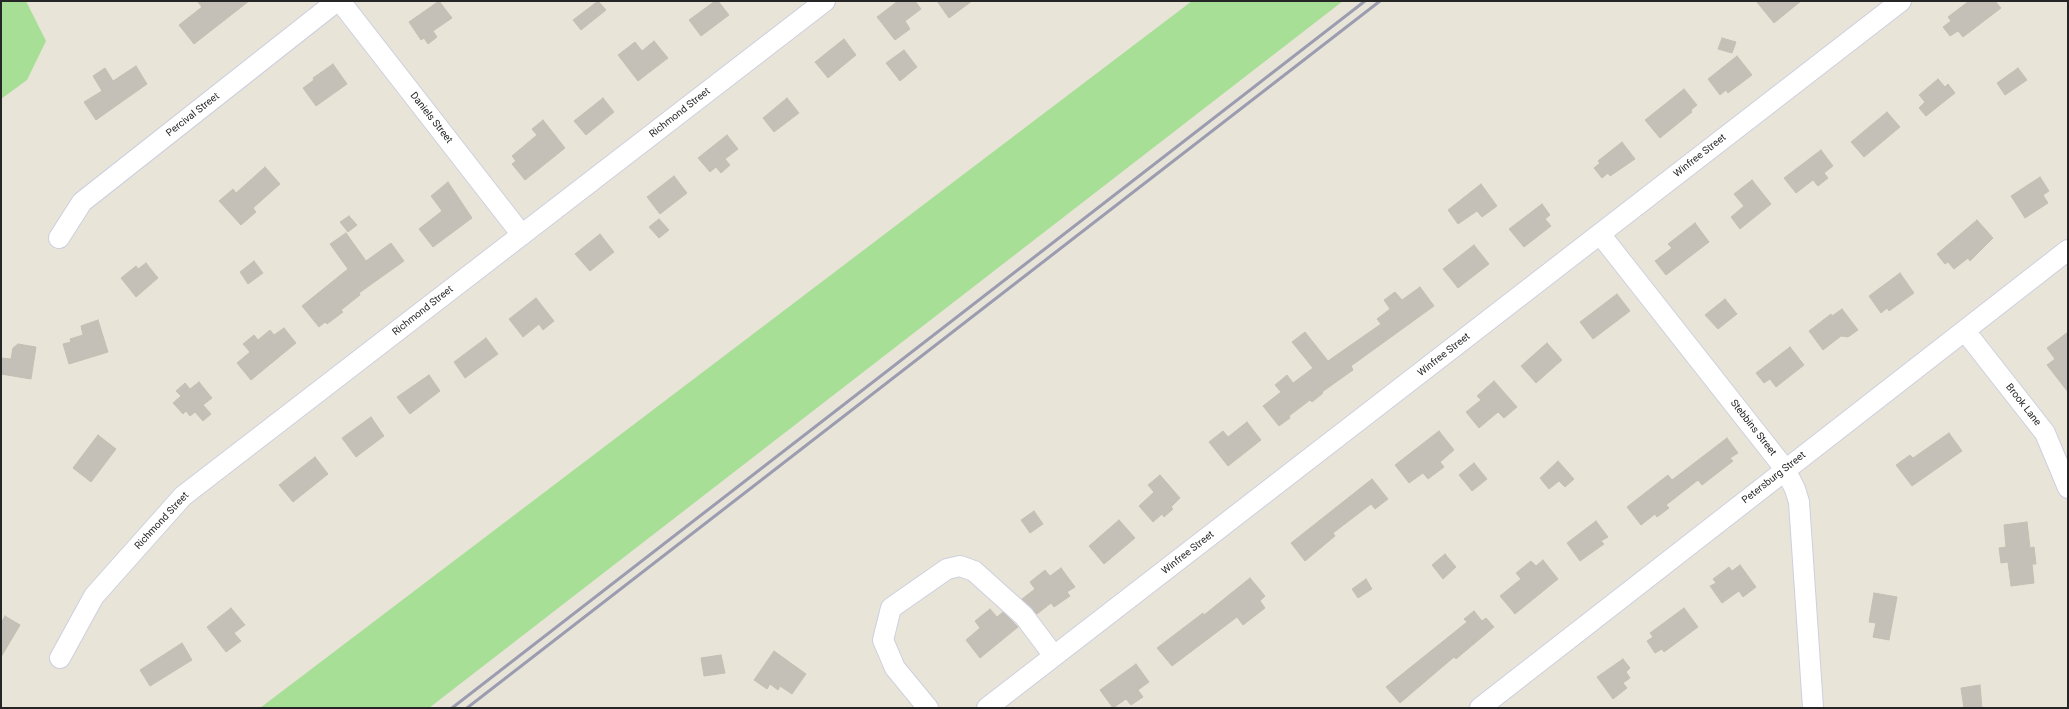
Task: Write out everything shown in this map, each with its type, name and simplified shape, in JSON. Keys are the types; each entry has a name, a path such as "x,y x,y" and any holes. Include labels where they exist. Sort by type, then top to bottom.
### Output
{"street":[{"name":"Percival Street","path":"59,238 82,202 337,1"},
{"name":"Daniels Street","path":"340,1 522,236"},
{"name":"Richmond Street","path":"60,658 94,596 183,496 825,1"},
{"name":"Winfree Street","path":"986,708 1901,1"},
{"name":"Stebbins Street","path":"1600,234 1785,469 1795,489 1799,502 1813,708"},
{"name":"Petersburg Street","path":"1480,708 2068,250"},
{"name":"Brook Lane","path":"1965,331 2045,433 2068,488"},
{"path":"928,708 895,668 883,640 891,608 947,569 960,566 974,571 1024,616 1054,656"}],"green space":[{"path":"1,1 26,1 46,41 27,80 1,99"},
{"path":"1192,1 1343,1 429,708 260,708"}],"building":[{"path":"197,1 249,1 194,44 179,25 202,7"},
{"path":"439,1 452,18 433,31 437,37 428,44 424,38 421,40 409,22"},
{"path":"598,1 606,10 581,30 573,20"},
{"path":"715,1 718,1 729,15 701,36 689,20"},
{"path":"898,1 915,1 921,9 905,21 910,29 895,40 877,17"},
{"path":"937,1 972,1 949,18"},
{"path":"1756,1 1801,1 1774,23"},
{"path":"1969,1 1995,1 2001,8 1963,37 1958,31 1950,36 1943,27 1951,21 1948,17"},
{"path":"1722,38 1736,42 1732,53 1718,49"},
{"path":"844,39 856,55 828,78 815,62"},
{"path":"654,41 668,58 638,81 618,55 635,42 642,51"},
{"path":"904,50 917,67 900,81 886,63"},
{"path":"1737,56 1752,75 1728,93 1726,90 1720,95 1708,79"},
{"path":"333,64 347,84 316,106 303,88 314,80 313,78"},
{"path":"136,66 147,84 96,120 84,102 102,91 93,76 105,68 113,81"},
{"path":"2018,68 2027,80 2005,95 1997,83"},
{"path":"1938,79 1945,87 1948,84 1955,93 1926,116 1919,108 1925,102 1919,95"},
{"path":"1684,89 1697,105 1691,110 1692,112 1660,138 1645,120"},
{"path":"603,98 614,112 586,135 574,121"},
{"path":"787,98 799,113 774,132 763,118"},
{"path":"1887,112 1900,127 1864,157 1851,142"},
{"path":"543,120 565,148 525,180 512,164 516,161 512,156 537,135 532,129"},
{"path":"727,135 738,149 725,159 730,165 721,173 716,167 710,172 698,158"},
{"path":"1622,142 1635,159 1610,176 1608,173 1602,178 1594,168 1600,163 1598,161"},
{"path":"1821,150 1833,166 1824,173 1828,178 1818,186 1813,180 1796,193 1784,178"},
{"path":"265,167 280,184 253,208 256,212 241,225 219,201 233,189 236,193"},
{"path":"674,176 687,193 660,214 647,197"},
{"path":"2040,177 2049,191 2043,195 2048,203 2025,218 2011,196"},
{"path":"1752,180 1771,204 1740,229 1731,217 1744,206 1734,194"},
{"path":"448,182 472,218 433,247 419,229 442,211 431,196"},
{"path":"1481,184 1497,206 1482,217 1477,211 1458,224 1448,210"},
{"path":"1542,204 1550,215 1545,219 1551,226 1524,247 1509,229"},
{"path":"349,216 357,225 348,232 340,222"},
{"path":"659,219 669,230 659,238 649,227"},
{"path":"1977,220 1993,238 1970,261 1968,258 1954,269 1948,262 1945,264 1937,254"},
{"path":"1695,223 1709,242 1666,275 1655,261 1672,248 1668,244"},
{"path":"346,233 366,261 391,243 404,261 359,293 360,295 341,310 343,312 327,324 325,322 319,327 302,306 348,269 330,244"},
{"path":"600,234 614,252 590,271 575,254"},
{"path":"1474,245 1489,264 1458,288 1443,269"},
{"path":"254,261 263,273 248,284 240,272"},
{"path":"146,263 158,278 136,297 121,278 136,266 138,269"},
{"path":"1900,273 1914,293 1889,311 1887,308 1881,313 1869,296"},
{"path":"1420,287 1434,306 1351,366 1353,370 1322,392 1323,393 1312,402 1310,400 1289,416 1290,418 1279,426 1263,406 1281,392 1275,385 1287,375 1293,383 1313,368 1292,342 1305,332 1328,361 1381,324 1377,319 1390,309 1384,300 1395,292 1402,300"},
{"path":"1617,294 1630,311 1593,339 1580,322"},
{"path":"536,298 554,321 543,330 539,324 523,337 509,319"},
{"path":"1725,299 1737,314 1718,329 1705,315"},
{"path":"1842,309 1858,330 1848,337 1841,336 1823,350 1809,331 1831,314 1832,316"},
{"path":"98,320 108,352 69,364 63,344 71,342 70,339 83,335 81,326"},
{"path":"284,328 296,343 251,380 237,363 250,352 243,344 254,335 258,340 270,330 274,335"},
{"path":"2068,332 2068,392 2047,365 2055,359 2047,348"},
{"path":"486,338 498,354 465,378 454,362"},
{"path":"1547,343 1562,360 1536,383 1521,366"},
{"path":"18,344 36,347 31,379 1,374 1,358 11,359 13,348"},
{"path":"1790,347 1804,365 1776,387 1770,379 1764,383 1756,373"},
{"path":"429,375 440,391 410,414 397,397"},
{"path":"1494,381 1517,407 1504,418 1498,412 1479,428 1466,412 1481,400 1477,396"},
{"path":"199,382 212,398 203,405 211,414 203,421 195,412 190,416 186,411 183,414 173,403 181,396 176,391 185,383 190,389"},
{"path":"371,417 384,436 356,457 342,438"},
{"path":"1247,422 1261,440 1228,466 1209,442 1223,431 1228,437"},
{"path":"1439,431 1454,450 1440,462 1444,467 1428,479 1423,473 1409,483 1395,465"},
{"path":"1949,433 1962,451 1912,486 1896,465 1910,455 1913,458"},
{"path":"98,435 116,449 91,482 73,468"},
{"path":"1727,438 1738,453 1730,458 1733,461 1702,485 1698,480 1666,505 1669,508 1657,517 1655,514 1641,525 1627,507 1668,475 1672,480"},
{"path":"315,457 328,474 293,502 279,485"},
{"path":"1558,461 1574,479 1565,487 1559,481 1549,489 1540,478"},
{"path":"1474,463 1487,479 1472,491 1459,475"},
{"path":"1160,475 1180,498 1171,507 1173,509 1164,517 1162,514 1153,522 1139,506 1154,492 1148,485"},
{"path":"1372,479 1388,499 1375,509 1371,504 1333,533 1335,536 1305,561 1291,543"},
{"path":"1034,511 1043,524 1030,533 1021,520"},
{"path":"1119,520 1135,538 1104,564 1089,546"},
{"path":"1596,521 1608,537 1601,541 1604,544 1580,561 1567,543"},
{"path":"2027,522 2030,548 2034,547 2036,564 2032,564 2034,583 2011,586 2008,562 2001,563 1999,548 2006,547 2004,525"},
{"path":"1445,554 1456,567 1443,579 1432,565"},
{"path":"1543,560 1558,579 1515,614 1500,596 1521,579 1516,573 1531,561 1536,566"},
{"path":"1740,565 1756,587 1743,597 1739,591 1722,603 1710,586 1716,583 1713,579 1729,567 1732,571"},
{"path":"1061,568 1075,587 1067,592 1070,596 1054,607 1051,603 1037,614 1022,599 1035,589 1030,582 1045,570 1050,576"},
{"path":"1250,578 1265,596 1260,601 1265,608 1243,625 1237,617 1172,666 1157,648 1203,613 1204,615"},
{"path":"1366,579 1372,589 1358,598 1352,589"},
{"path":"1874,593 1897,597 1889,640 1873,637 1876,623 1869,622"},
{"path":"231,608 245,625 234,633 241,641 226,652 207,627"},
{"path":"1684,608 1698,627 1664,652 1662,649 1655,653 1647,641 1653,637 1650,633"},
{"path":"990,609 997,617 1003,612 1018,627 980,658 966,640 980,628 975,621"},
{"path":"1474,611 1482,621 1486,618 1494,627 1456,659 1454,657 1400,703 1386,687 1467,622 1464,619"},
{"path":"5,616 20,625 1,657 1,623"},
{"path":"182,643 192,660 150,686 140,670"},
{"path":"774,651 806,674 792,694 780,686 778,690 770,684 767,689 754,680"},
{"path":"721,655 725,673 704,676 701,658"},
{"path":"1623,659 1630,668 1626,672 1630,678 1623,683 1627,688 1613,699 1597,677"},
{"path":"1136,664 1149,682 1138,690 1143,697 1131,705 1126,699 1113,708 1100,690"},
{"path":"1980,685 1982,708 1964,708 1961,688"}],"railway":[{"path":"452,708 1365,1"},
{"path":"467,708 1380,1"}]}
